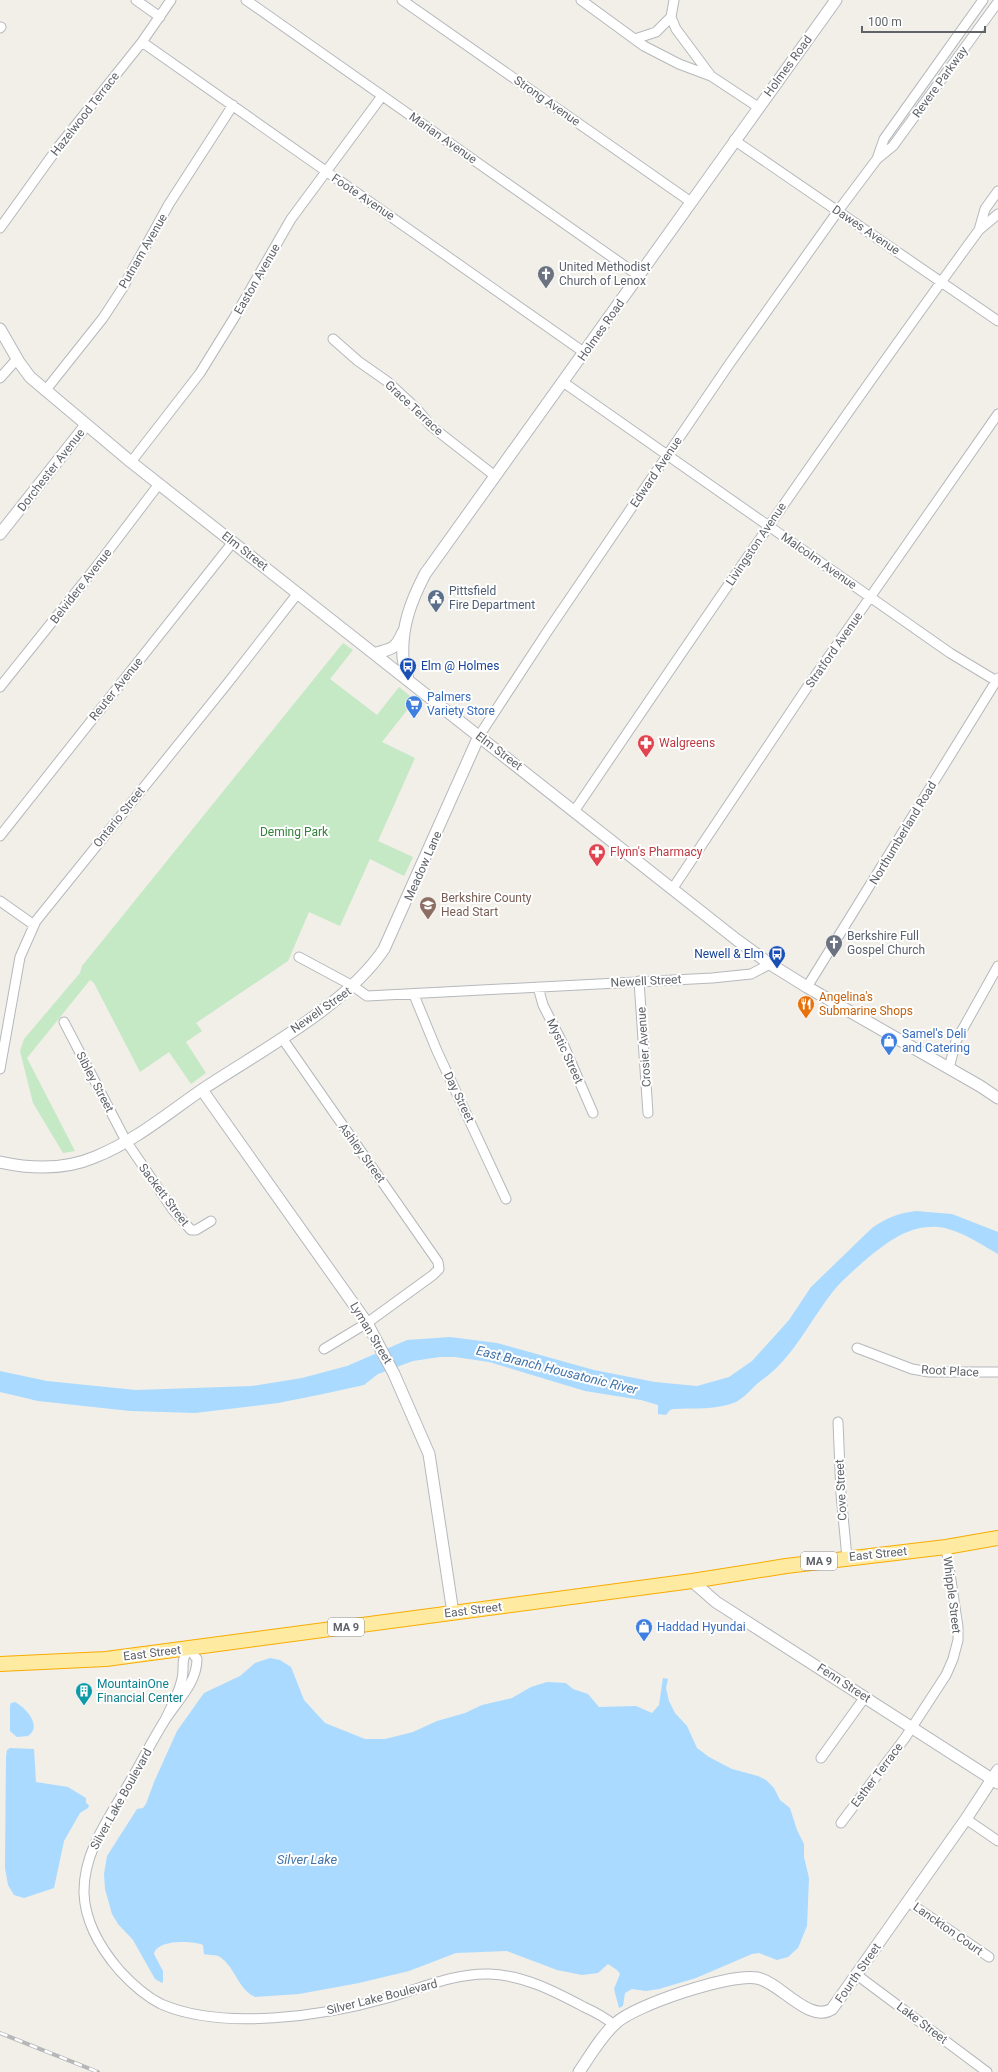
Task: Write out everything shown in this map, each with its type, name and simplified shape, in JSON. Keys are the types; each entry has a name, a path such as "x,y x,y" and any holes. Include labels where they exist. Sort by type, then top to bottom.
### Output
{"highway":[{"name":"East Street","path":"0,1664 78,1662 692,1581 847,1558 946,1547 998,1538"},
{"name":"East Street","path":"946,1547 998,1546"}],"street":[{"path":"136,0 160,17"},
{"name":"Hazelwood Terrace","path":"0,228 82,116 142,42 172,0"},
{"name":"Marian Avenue","path":"246,0 639,276"},
{"name":"Strong Avenue","path":"402,0 692,202"},
{"path":"581,0 635,39 679,64 711,76 758,107"},
{"path":"674,0 671,17 676,29 711,76"},
{"name":"Holmes Road","path":"408,679 403,658 406,626 411,601 425,574 585,353 734,140 836,0"},
{"name":"Revere Parkway","path":"877,159 884,139 983,0"},
{"name":"Revere Parkway","path":"838,211 877,159 892,146 998,2"},
{"path":"635,39 656,32 671,17"},
{"name":"Foote Avenue","path":"142,42 585,353"},
{"path":"950,46 961,54"},
{"name":"Easton Avenue","path":"131,462 200,373 234,318 291,219 382,96"},
{"name":"Putnam Avenue","path":"45,391 103,318 122,289 172,199 233,105"},
{"name":"Dawes Avenue","path":"734,140 998,321"},
{"path":"979,230 984,209 998,191"},
{"name":"Edward Avenue","path":"479,736 547,632 730,363 838,211"},
{"path":"979,230 998,214"},
{"name":"Livingston Avenue","path":"574,810 769,526 941,281 979,230"},
{"name":"Elm Street","path":"0,329 17,359 30,377 86,425 131,462 770,964 998,1098"},
{"name":"Grace Terrace","path":"333,339 358,361 388,382 416,408 431,426 495,476"},
{"path":"0,378 17,359"},
{"name":"Malcolm Avenue","path":"563,382 950,653 997,680"},
{"name":"Stratford Avenue","path":"673,888 806,689 872,598 998,414"},
{"name":"Dorchester Avenue","path":"0,534 86,425"},
{"name":"Belvidere Avenue","path":"0,687 160,484"},
{"name":"Reuter Avenue","path":"0,836 233,542"},
{"name":"Ontario Street","path":"0,1069 20,957 34,925 88,854 227,684 298,593"},
{"name":"Holmes Road","path":"376,653 390,650 397,646 406,626"},
{"name":"Northumberland Road","path":"807,987 997,680"},
{"name":"Meadow Lane","path":"353,986 372,968 384,950 479,736"},
{"path":"0,901 34,925"},
{"path":"299,957 353,986"},
{"name":"Newell Street","path":"0,1162 36,1167 64,1166 95,1157 126,1141 282,1038 353,986 367,996 414,995 712,978 751,974 770,964"},
{"path":"949,1068 956,1041 998,966"},
{"name":"Crosier Avenue","path":"639,981 648,1114"},
{"name":"Mystic Street","path":"538,987 543,1005 564,1046 593,1113"},
{"name":"Day Street","path":"414,995 437,1051 506,1199"},
{"name":"Sibley Street","path":"64,1022 126,1141"},
{"name":"Ashley Street","path":"282,1038 438,1262 438,1270 367,1323"},
{"name":"Lyman Street","path":"202,1090 367,1323 382,1348 429,1454 453,1613"},
{"name":"Sackett Street","path":"126,1141 186,1226 191,1230 196,1230 211,1221"},
{"path":"324,1349 367,1323"},
{"name":"Root Place","path":"857,1348 912,1369 929,1372 998,1372"},
{"name":"Cove Street","path":"838,1422 840,1494 847,1558"},
{"name":"Whipple Street","path":"911,1726 946,1675 954,1658 958,1640 953,1582 946,1547"},
{"name":"Fenn Street","path":"692,1581 716,1602 911,1726 996,1777"},
{"name":"Silver Lake Boulevard","path":"165,1720 180,1684 182,1661 188,1648 197,1659 195,1674 188,1688 165,1720 95,1842 88,1860 84,1879 86,1912 95,1936 118,1970 145,1994 171,2007 204,2014 245,2017 286,2016 350,2007 458,1978 489,1974 539,1985 603,2016 614,2025"},
{"path":"822,1758 865,1697"},
{"name":"Esther Terrace","path":"841,1823 911,1726"},
{"name":"Fourth Street","path":"579,2072 614,2025 624,2017 663,2000 716,1983 741,1977 764,1980 808,2010 817,2013 824,2013 836,2005 996,1777"},
{"path":"966,1819 998,1841"},
{"name":"Lanckton Court","path":"908,1902 989,1957"},
{"name":"Lake Street","path":"857,1975 987,2072"}],"green space":[{"name":"Deming Park","path":"343,643 353,650 330,679 377,715 399,687 415,700 382,742 415,758 378,841 413,857 404,876 370,859 340,926 309,912 288,961 196,1023 202,1031 186,1042 206,1073 191,1084 169,1052 140,1072 94,983 90,980 27,1058 75,1151 63,1153 33,1103 20,1051 24,1039 80,973 82,966"}],"water":[{"name":"East Branch Housatonic River","path":"916,1211 952,1214 998,1232 998,1254 954,1231 938,1227 927,1227 906,1232 888,1242 838,1285 783,1362 740,1400 729,1405 705,1408 673,1409 666,1415 658,1414 658,1405 641,1400 585,1391 489,1362 455,1357 440,1357 413,1361 378,1374 364,1385 323,1394 278,1403 195,1413 130,1411 38,1401 0,1392 0,1371 47,1381 136,1390 252,1386 302,1378 347,1366 407,1340 450,1337 497,1343 594,1370 655,1382 697,1386 729,1377 752,1361 789,1320 811,1287 872,1228 893,1216"},
{"name":"Silver Lake","path":"270,1658 280,1660 291,1667 304,1700 325,1723 365,1739 385,1739 413,1732 437,1721 465,1713 482,1705 512,1698 531,1687 547,1682 566,1683 573,1689 588,1694 599,1707 636,1706 652,1713 659,1705 663,1678 668,1679 666,1688 669,1701 675,1713 687,1726 697,1748 709,1757 732,1769 758,1776 766,1780 774,1788 780,1800 790,1808 797,1830 804,1844 804,1857 809,1878 807,1926 798,1948 788,1957 777,1960 759,1953 752,1954 696,1978 659,1989 646,1991 632,1989 625,1993 623,2006 619,2008 614,1989 620,1974 608,1964 598,1973 582,1975 557,1970 507,1951 456,1953 409,1971 359,1983 299,1994 255,1997 244,1989 225,1961 218,1956 204,1954 203,1945 176,1942 162,1946 157,1949 154,1954 163,1971 162,1983 155,1979 133,1940 118,1924 112,1914 105,1889 104,1874 107,1856 137,1809 143,1808 146,1804 154,1782 177,1731 204,1693 240,1676 255,1663"},
{"path":"15,1702 27,1712 33,1722 34,1727 28,1736 17,1737 10,1731 10,1706 11,1703"},
{"path":"10,1748 34,1749 36,1782 68,1787 86,1798 86,1803 89,1805 88,1808 80,1813 64,1841 54,1888 24,1898 14,1895 8,1885 5,1868 6,1756 7,1750"}],"railway":[{"path":"0,2033 98,2072"}],"place":[{"name":"United Methodist Church of Lenox","path":"546,289"},
{"name":"Pittsfield Fire Department","path":"436,613"},
{"name":"Elm @ Holmes","path":"408,681"},
{"name":"Palmers Variety Store","path":"414,719"},
{"name":"Walgreens","path":"646,758"},
{"name":"Flynn's Pharmacy","path":"597,867"},
{"name":"Berkshire County Head Start","path":"428,920"},
{"name":"Berkshire Full Gospel Church","path":"834,958"},
{"name":"Newell & Elm","path":"777,969"},
{"name":"Angelina's Submarine Shops","path":"806,1019"},
{"name":"Samel's Deli and Catering","path":"889,1056"},
{"name":"Haddad Hyundai","path":"644,1642"},
{"name":"MountainOne Financial Center","path":"84,1706"}]}
